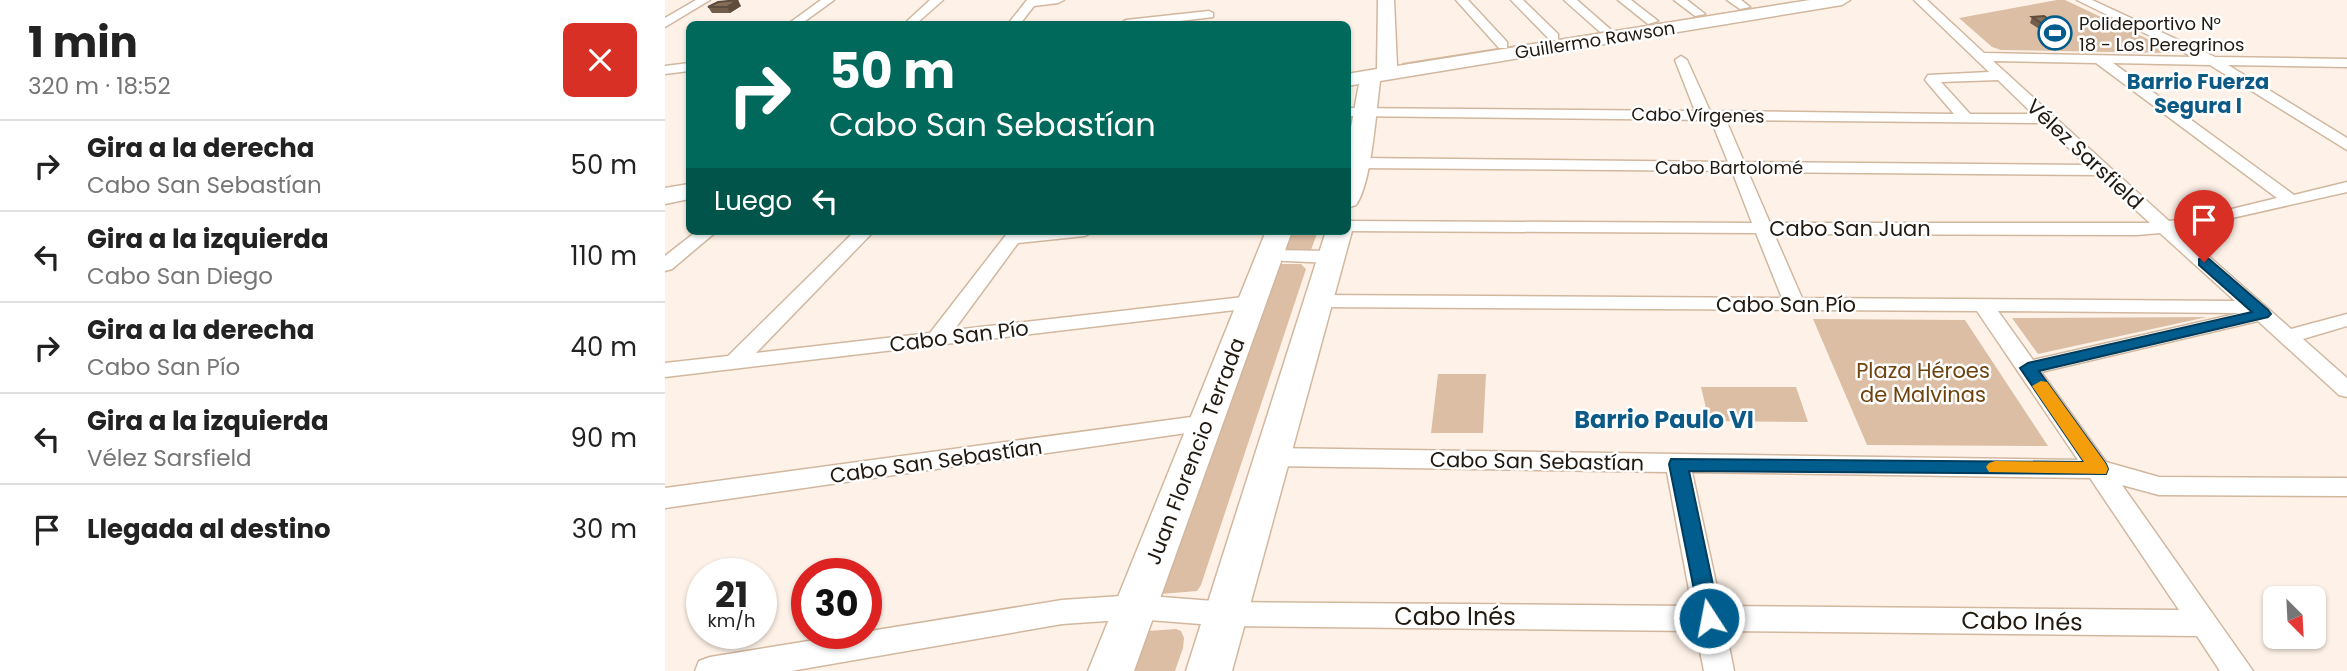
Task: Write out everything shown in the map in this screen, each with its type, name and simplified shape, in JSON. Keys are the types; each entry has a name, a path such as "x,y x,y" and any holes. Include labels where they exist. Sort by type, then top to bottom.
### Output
{"main road":[{"path":"1351,185 1357,163 1356,112 1382,71 1386,0"},
{"name":"Guillermo Rawson","path":"1351,79 1503,45 1699,14 1739,3 1787,0"},
{"name":"Guillermo Rawson","path":"1382,71 1842,0"},
{"path":"665,196 686,192"},
{"path":"1209,671 1317,301 1339,238"},
{"name":"Juan Florencio Terrada","path":"1111,671 1274,244"}],"street":[{"path":"665,23 704,0"},
{"path":"798,21 828,0"},
{"path":"912,21 937,0"},
{"path":"1016,21 1032,1 1058,0"},
{"path":"1462,0 1503,45"},
{"path":"1517,0 1554,37"},
{"path":"1570,0 1604,29"},
{"path":"1624,0 1652,21"},
{"path":"1680,0 1699,14"},
{"name":"Vélez Sarsfield","path":"1920,0 2101,170 2347,390"},
{"path":"2083,0 2213,61 2347,145"},
{"path":"1187,21 1207,20"},
{"path":"1980,57 2347,63"},
{"path":"2099,59 2290,200"},
{"path":"1681,60 1738,167 1794,304"},
{"path":"665,70 686,66"},
{"path":"1966,118 1933,78 2001,76"},
{"name":"Cabo Vírgenes","path":"1356,112 2048,119"},
{"name":"Cabo Bartolomé","path":"1357,163 2101,170"},
{"name":"Cabo San Juan","path":"1274,244 1339,238 1763,228 2166,229 2347,187"},
{"path":"665,265 703,235"},
{"path":"734,362 861,235"},
{"path":"937,338 1015,235"},
{"name":"Cabo San Pío","path":"1317,301 1983,305 2259,310"},
{"name":"Cabo San Pío","path":"665,370 1252,302"},
{"path":"1983,305 2238,671"},
{"path":"2028,368 2259,310"},
{"path":"2288,337 2347,320"},
{"name":"Cabo San Sebastían","path":"665,498 1206,423"},
{"name":"Cabo San Sebastían","path":"1271,457 2099,469 2159,486 2347,487"},
{"path":"1678,464 1719,671"},
{"name":"Cabo Inés","path":"711,671 1062,612 1136,607 1226,614 2205,623"}],"green space":[{"path":"1804,0 1824,0 1405,67 1402,63"},
{"name":"Polideportivo N° 18 - Los Peregrinos","path":"2065,0 2171,50 2169,53 2001,50 1992,47 1959,18"},
{"path":"1287,235 1317,235 1311,250 1284,252"},
{"path":"1301,264 1306,269 1201,585 1197,591 1161,594 1278,266"},
{"path":"2207,317 2038,354 2012,318"},
{"name":"Plaza Héroes de Malvinas","path":"1813,319 1965,320 2048,446 1867,445"},
{"path":"1438,374 1486,374 1483,433 1431,433"},
{"path":"1701,387 1796,387 1808,422 1709,421"},
{"path":"1148,631 1181,631 1184,638 1175,671 1125,671"}],"building":[{"path":"738,0 727,7 708,7 718,2"},
{"path":"2044,16 2058,25 2046,26 2032,17"}],"slow traffic":[{"path":"1995,467 2099,469 2041,386"}],"place":[{"name":"Polideportivo N° 18 - Los Peregrinos","path":"2055,33"}],"district":[{"name":"Barrio Fuerza Segura I","path":"2198,93"},
{"name":"Barrio Paulo VI","path":"1664,419"}],"route":[{"path":"1709,618 1678,464 2099,469 2028,368 2263,314 2204,262"}]}
